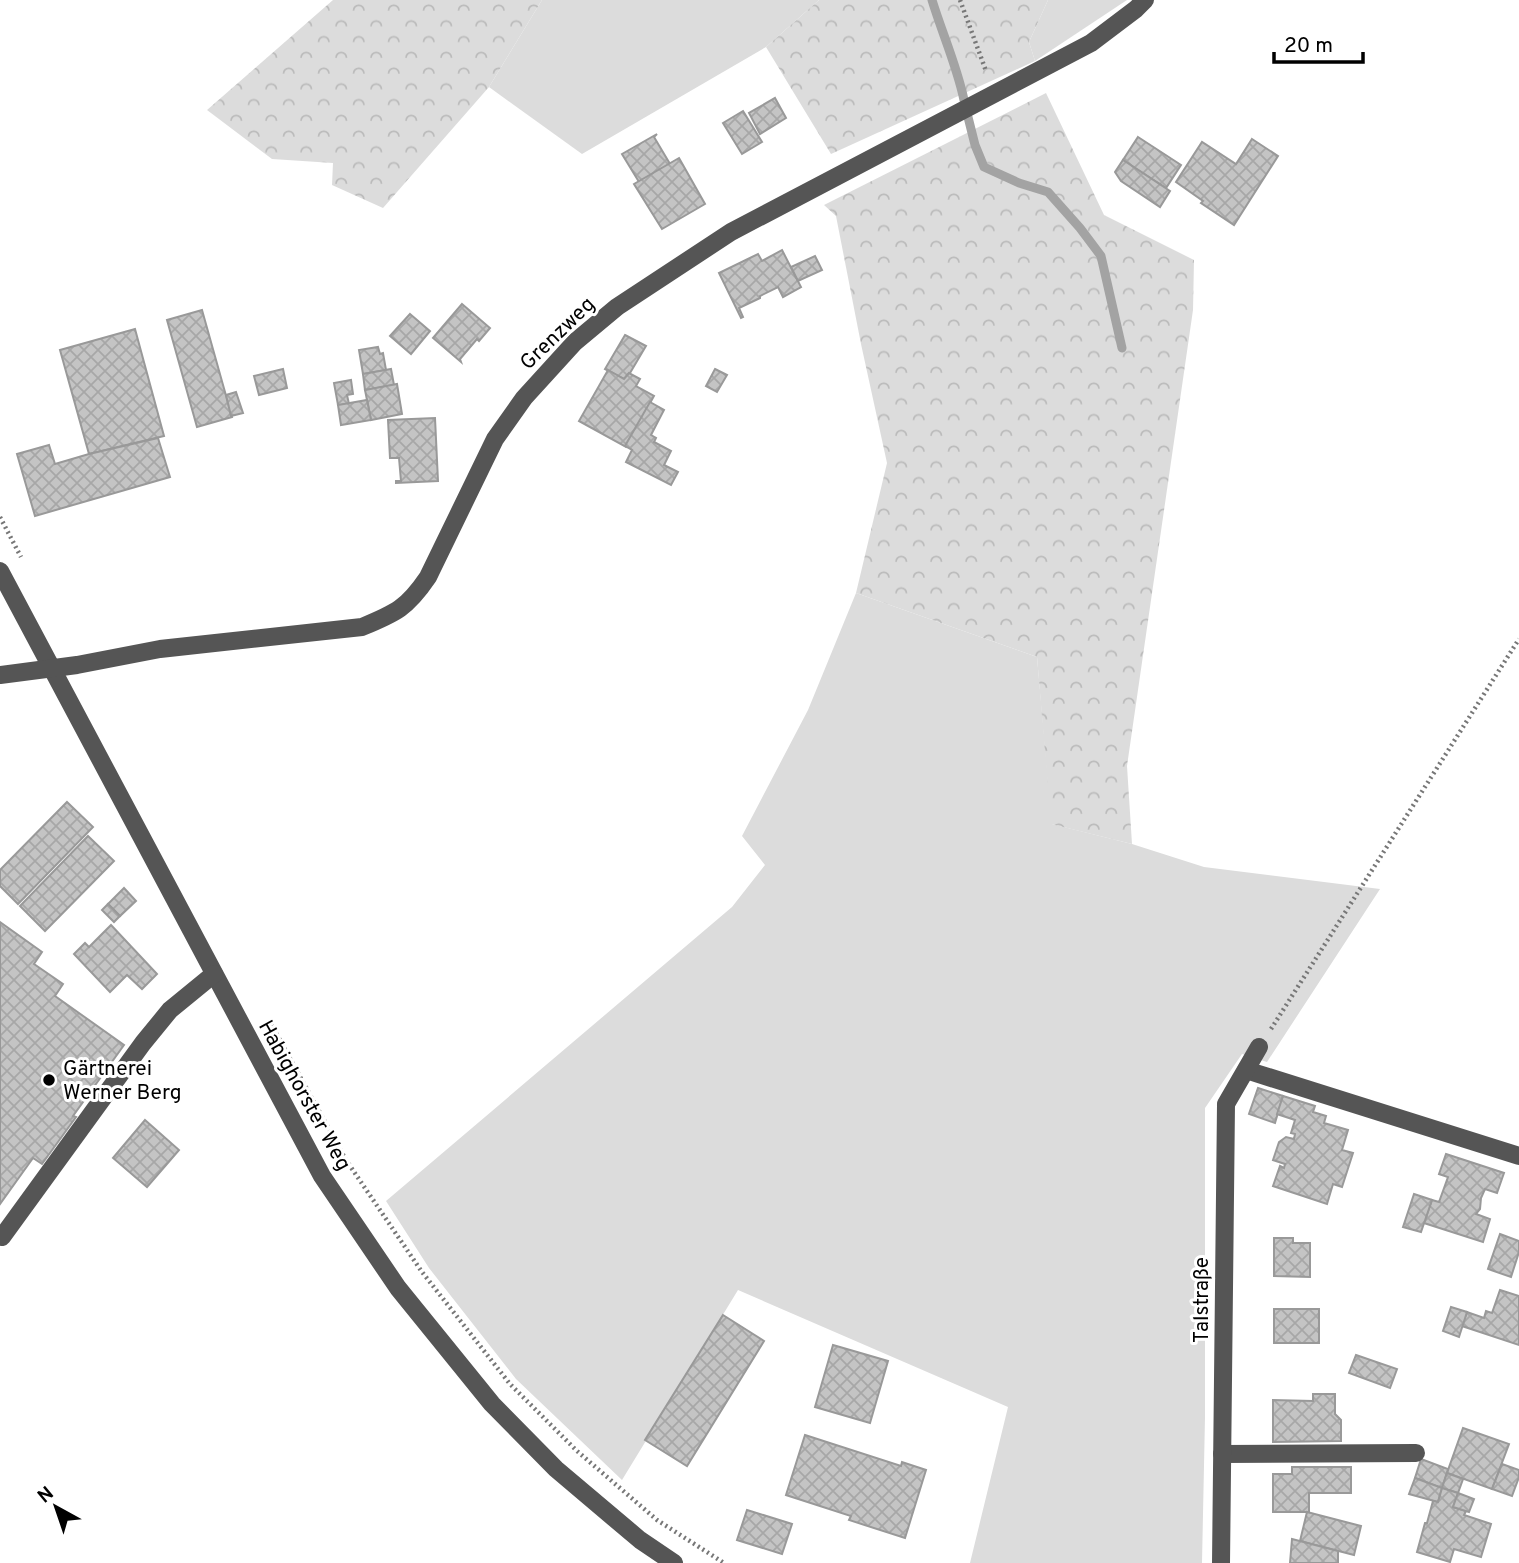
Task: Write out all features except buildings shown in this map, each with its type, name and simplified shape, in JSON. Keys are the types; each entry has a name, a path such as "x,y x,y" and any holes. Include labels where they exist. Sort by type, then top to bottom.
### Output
{"street":[{"name":"Grenzweg","path":"0,675 77,665 160,649 362,627 393,614 414,597 428,577 495,439 524,398 575,342 617,307 731,232 1091,43 1145,0"},
{"name":"Habighorster Weg","path":"0,571 322,1176 398,1287 492,1404 556,1469 640,1540 674,1563"},
{"path":"2,1237 143,1043 170,1010 214,975"},
{"name":"Talstraße","path":"1221,1563 1226,1104 1259,1047"},
{"path":"1246,1070 1519,1156"},
{"path":"1223,1454 1416,1453"}],"path":[{"path":"960,0 994,94"},
{"path":"1259,1047 1519,639"},
{"path":"265,1013 346,1160 422,1272 510,1384 578,1451 657,1520 724,1563"}],"green space":[{"path":"333,0 542,0 489,87 383,208 332,185 333,163 272,159 207,110"},
{"path":"542,0 819,0 766,47 582,154 489,87"},
{"path":"819,0 1048,0 1029,42 1035,61 831,154 766,47"},
{"path":"1048,0 1127,0 1035,61 1029,42"},
{"path":"1046,93 1104,215 1194,260 1193,310 1127,766 1132,844 1051,824 1037,657 856,593 887,463 836,216 824,205"},
{"path":"856,593 1037,657 1052,824 1132,844 1204,867 1380,889 1267,1062 1242,1054 1205,1108 1202,1563 970,1563 1008,1407 738,1290 622,1480 516,1379 429,1268 386,1201 732,907 765,865 742,836 808,710"}],"waterway":[{"path":"932,0 964,100"},
{"path":"968,117 984,167 1019,183 1048,192 1101,256 1122,348"}],"place":[{"name":"Gärtnerei Werner Berg","path":"49,1080"}]}
